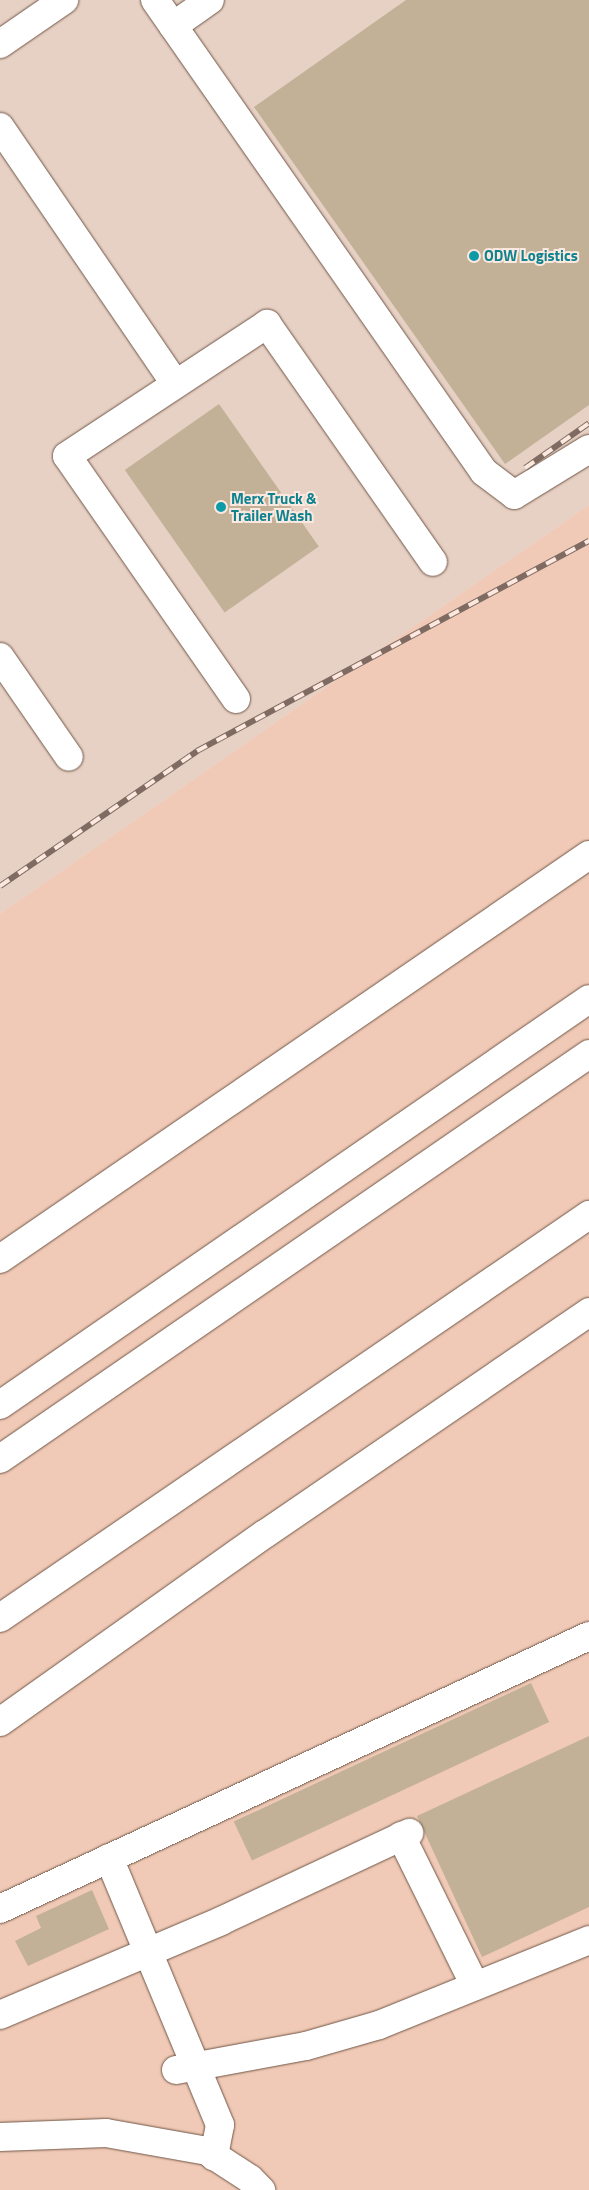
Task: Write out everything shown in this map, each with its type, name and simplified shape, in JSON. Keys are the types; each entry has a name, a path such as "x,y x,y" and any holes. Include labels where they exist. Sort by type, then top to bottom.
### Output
{"street":[{"path":"0,44 64,0"},
{"path":"155,0 484,472 514,495 589,449"},
{"path":"173,26 210,0"},
{"path":"0,127 175,384"},
{"path":"236,699 67,456 267,324 433,562"},
{"path":"0,657 69,757"},
{"path":"0,1259 589,855"},
{"path":"0,1405 589,999"},
{"path":"0,1458 589,1054"},
{"path":"0,1618 589,1215"},
{"path":"0,1722 265,1534 589,1312"},
{"path":"0,1909 589,1636"},
{"path":"0,2015 150,1952 405,1835 475,1986"},
{"path":"109,1858 150,1952 186,2068 220,2125 214,2156"},
{"path":"186,2068 306,2046 379,2025 589,1940"},
{"path":"0,2137 106,2133 207,2151 261,2190"}],"shaded area":[{"path":"0,0 589,0 589,505 0,914"},
{"path":"589,505 589,2190 0,2190 0,914"}],"building":[{"name":"ODW Logistics","path":"406,0 589,0 589,405 505,464 254,107"},
{"name":"Merx Truck & Trailer Wash","path":"219,404 319,547 225,612 125,470"},
{"path":"531,1683 549,1722 252,1861 234,1822"},
{"path":"589,1736 589,1907 482,1957 417,1816"},
{"path":"92,1890 109,1929 28,1966 15,1941 41,1928 36,1916"}],"railway":[{"path":"525,468 589,423"},
{"path":"0,886 197,751 589,541"}],"place":[{"name":"ODW Logistics","path":"474,256"},
{"name":"Merx Truck & Trailer Wash","path":"221,507"}]}
